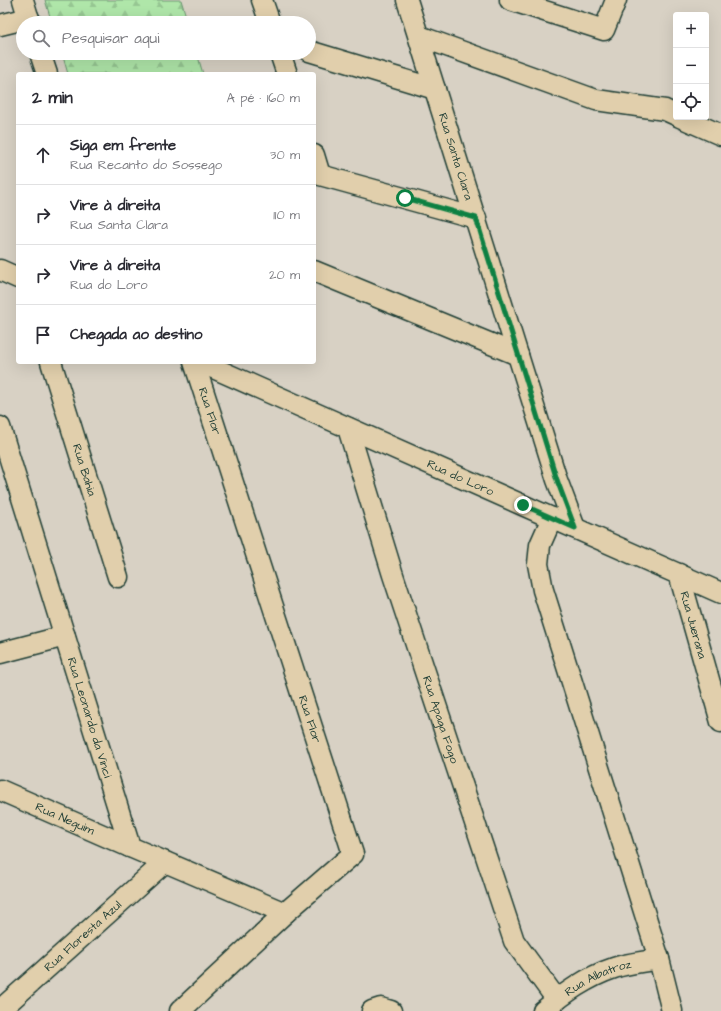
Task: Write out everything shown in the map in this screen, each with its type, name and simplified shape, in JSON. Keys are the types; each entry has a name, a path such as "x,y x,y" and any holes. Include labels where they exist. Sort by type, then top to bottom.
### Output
{"street":[{"path":"262,0 268,16"},
{"name":"Rua Santa Clara","path":"407,0 557,480 575,528"},
{"path":"510,0 604,30 616,0"},
{"path":"0,25 16,18"},
{"path":"419,36 596,100 664,110 673,114"},
{"path":"316,54 435,89"},
{"path":"42,60 46,72"},
{"path":"282,60 286,72"},
{"path":"687,120 721,135"},
{"path":"316,162 320,175 476,218"},
{"path":"0,270 16,277"},
{"path":"316,272 518,355"},
{"name":"Rua Bahia","path":"52,364 118,577"},
{"name":"Rua Flor","path":"180,1011 285,913 353,854 195,364"},
{"name":"Rua do Loro","path":"212,364 223,366 348,428 721,593"},
{"name":"Rua Leonardo da Vinci","path":"0,427 130,847"},
{"name":"Rua Apaga Fogo","path":"348,428 393,575 514,941 550,1005"},
{"path":"552,518 540,545 539,551 538,564 543,590 659,959 672,1011"},
{"name":"Rua Juerana","path":"679,574 721,722"},
{"path":"0,653 65,636"},
{"name":"Rua Neguim","path":"0,790 130,847"},
{"path":"130,847 285,913"},
{"name":"Rua Floresta Azul","path":"0,1010 165,862"},
{"name":"Rua Albatroz","path":"550,1005 588,978 615,967 659,959"},
{"path":"372,1011 381,1008 391,1011"}],"green space":[{"path":"45,0 181,0 186,16 50,16"},
{"path":"64,60 199,60 202,72 67,72"}],"route":[{"path":"405,198 476,218 557,480 575,528 523,505"}]}
